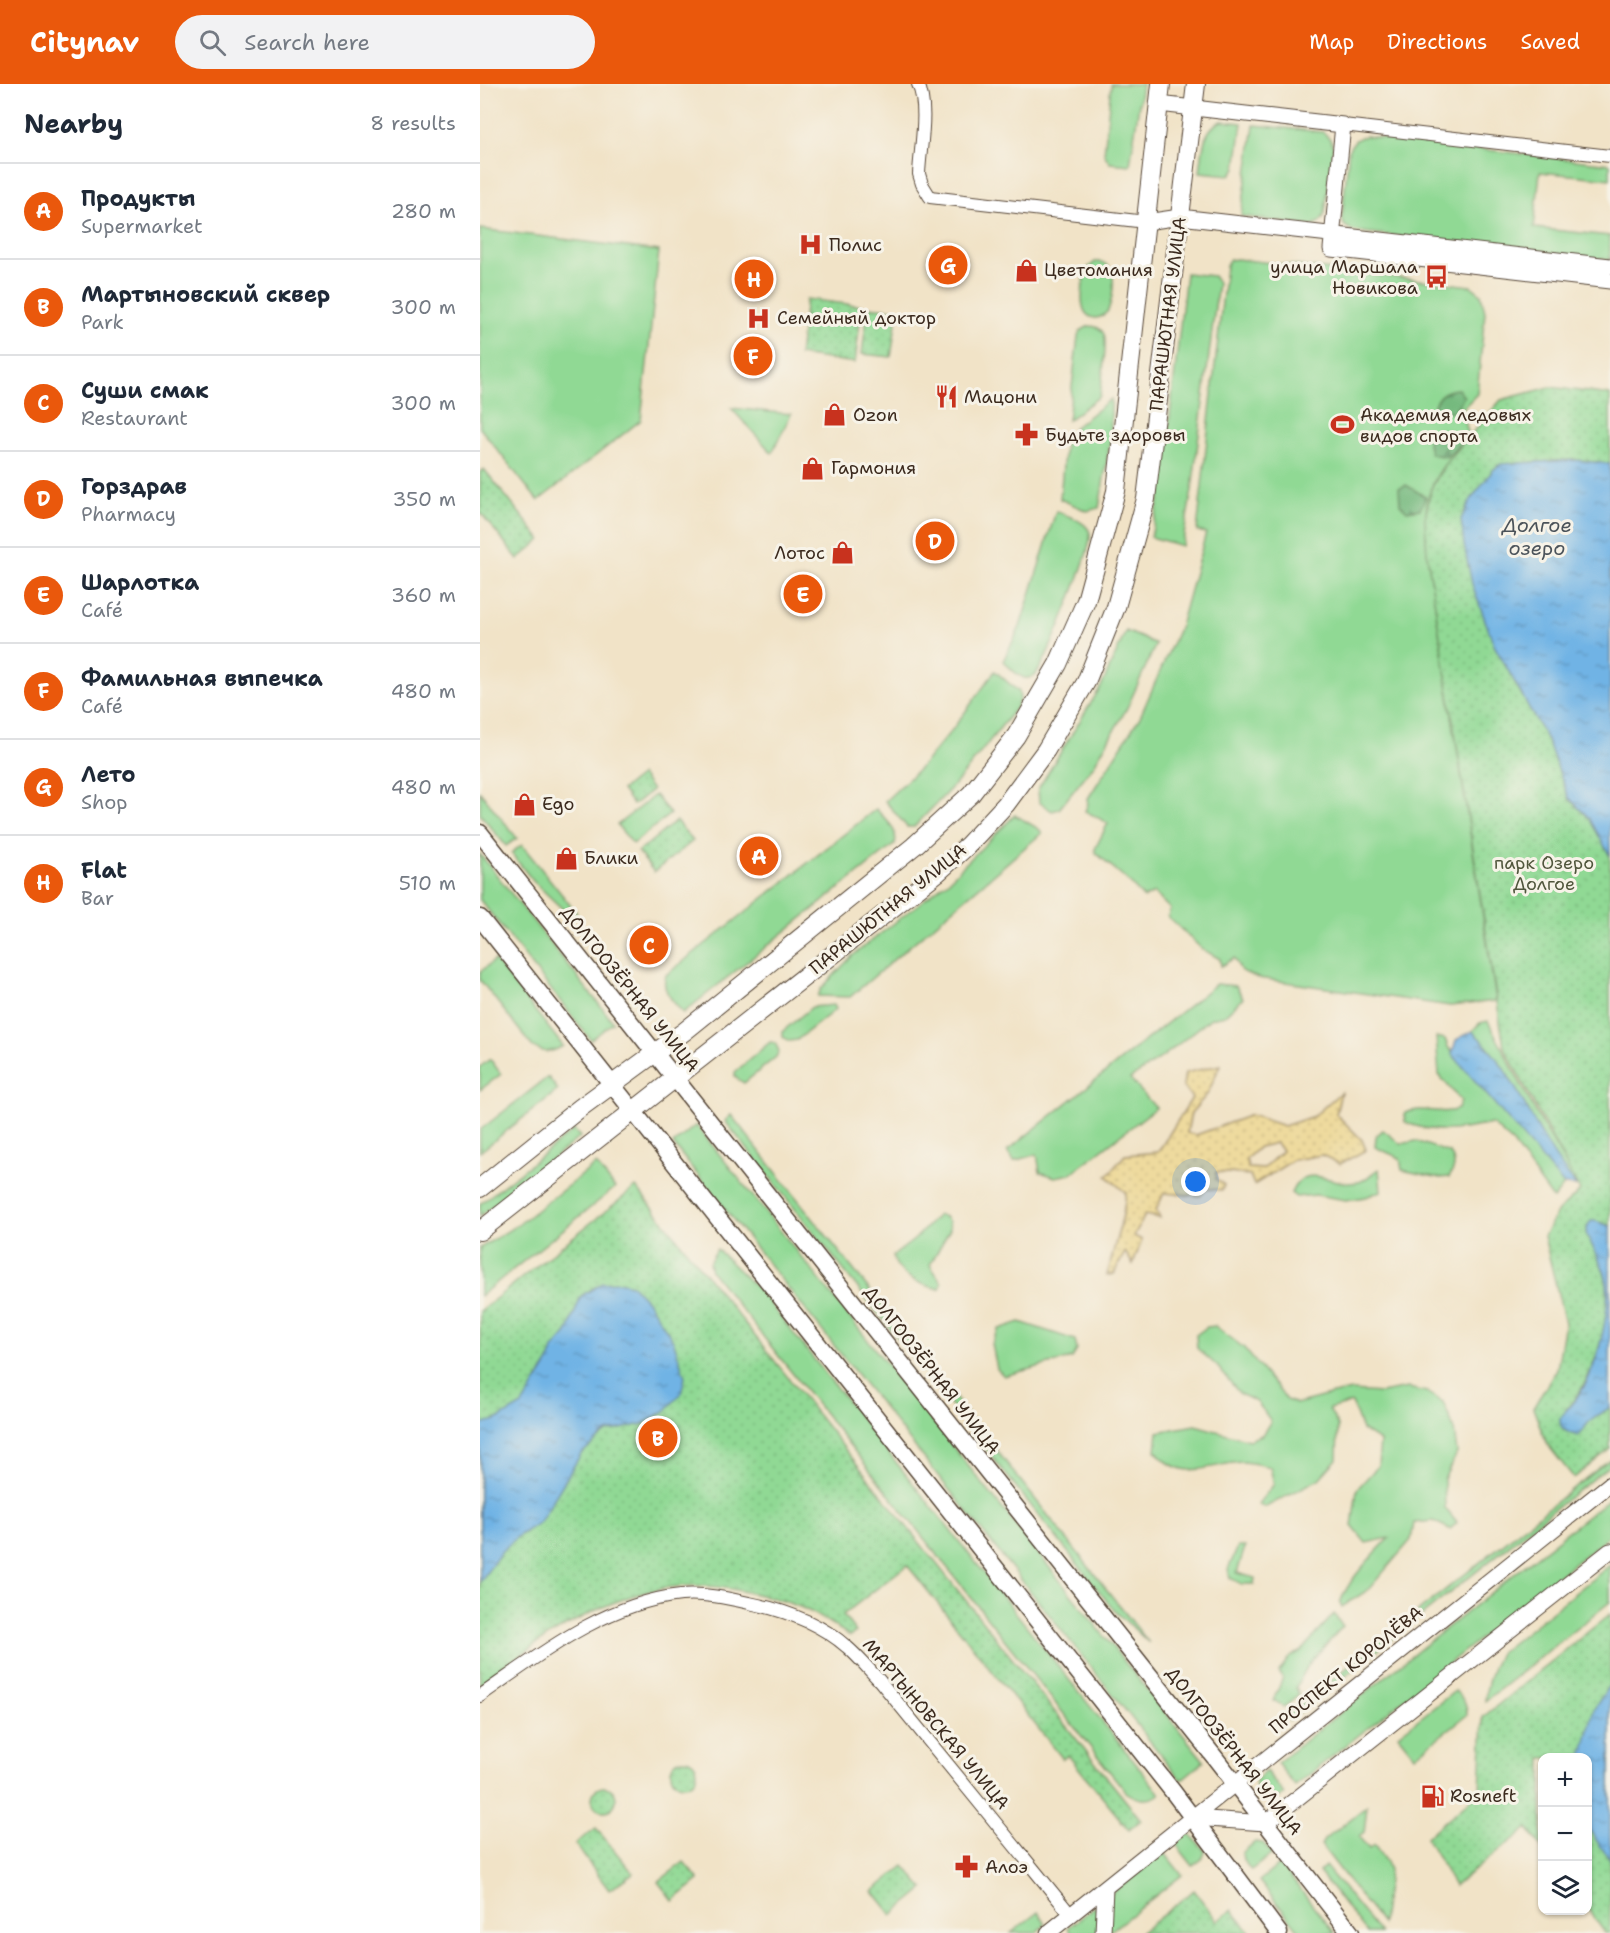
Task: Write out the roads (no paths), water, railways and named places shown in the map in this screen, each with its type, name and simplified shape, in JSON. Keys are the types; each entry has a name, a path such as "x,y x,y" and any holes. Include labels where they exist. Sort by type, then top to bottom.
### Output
{"main road":[{"name":"ПАРАШЮТНАЯ УЛИЦА","path":"480,1188 565,1119 685,1031 914,846 971,794 1016,736 1058,664 1086,601 1116,491 1161,84"},
{"name":"ПАРАШЮТНАЯ УЛИЦА","path":"480,1231 937,873 967,846 1006,804 1047,750 1086,682 1116,607 1146,499 1196,84"},
{"name":"ДОЛГООЗЁРНАЯ УЛИЦА","path":"480,833 1236,1784 1351,1933"},
{"path":"480,918 1193,1818 1279,1933"}],"street":[{"path":"918,84 922,93 923,106 919,174 930,197 1146,222 1180,217 1332,242 1610,281"},
{"path":"1159,104 1610,156"},
{"path":"1332,242 1343,125"},
{"path":"1332,242 1610,266"},
{"name":"ПРОСПЕКТ КОРОЛЁВА","path":"1048,1933 1610,1484"},
{"path":"1193,1818 1266,1823 1610,1551"},
{"name":"МАРТЫНОВСКАЯ УЛИЦА","path":"480,1696 548,1648 589,1625 637,1605 682,1595 706,1595 756,1604 793,1615 814,1624 848,1647 879,1680 1071,1915"},
{"path":"1103,1933 1106,1888"}],"water":[{"name":"Долгое озеро","path":"1575,460 1610,464 1610,856 1589,818 1569,798 1547,740 1494,645 1472,584 1461,519 1472,498 1493,470 1501,464"},
{"path":"1472,1031 1505,1071 1552,1152 1576,1186 1564,1185 1452,1054 1456,1040"},
{"path":"1591,1221 1610,1226 1610,1407 1589,1422 1578,1436 1563,1429 1560,1419 1582,1390 1593,1368 1604,1324 1607,1296 1604,1271 1586,1233"},
{"path":"617,1282 632,1285 648,1302 673,1340 685,1377 681,1394 665,1411 643,1424 607,1432 581,1454 540,1522 517,1537 501,1552 480,1582 480,1424 496,1420 522,1405 549,1362 553,1349 567,1333 581,1296 602,1283"},
{"path":"1610,1684 1610,1860 1592,1834 1592,1753 1583,1753 1594,1709"}],"place":[{"name":"Полис","path":"811,245"},
{"name":"Лето","path":"948,265"},
{"name":"Цветомания","path":"1026,270"},
{"name":"улица Маршала Новикова","path":"1436,277"},
{"name":"Flat","path":"754,279"},
{"name":"Семейный доктор","path":"759,318"},
{"name":"Фамильная выпечка","path":"753,356"},
{"name":"Мацони","path":"946,397"},
{"name":"Ozon","path":"835,415"},
{"name":"Академия ледовых видов спорта","path":"1342,425"},
{"name":"Будьте здоровы","path":"1027,435"},
{"name":"Гармония","path":"813,468"},
{"name":"Горздрав","path":"935,541"},
{"name":"Лотос","path":"843,553"},
{"name":"Шарлотка","path":"803,594"},
{"name":"Ego","path":"524,804"},
{"name":"Продукты","path":"759,856"},
{"name":"Блики","path":"566,858"},
{"name":"Суши смак","path":"649,945"},
{"name":"Мартыновский сквер","path":"658,1438"},
{"name":"Rosneft","path":"1432,1796"},
{"name":"Алоэ","path":"967,1867"}],"park label":[{"name":"парк Озеро Долгое","path":"1544,873"}]}
